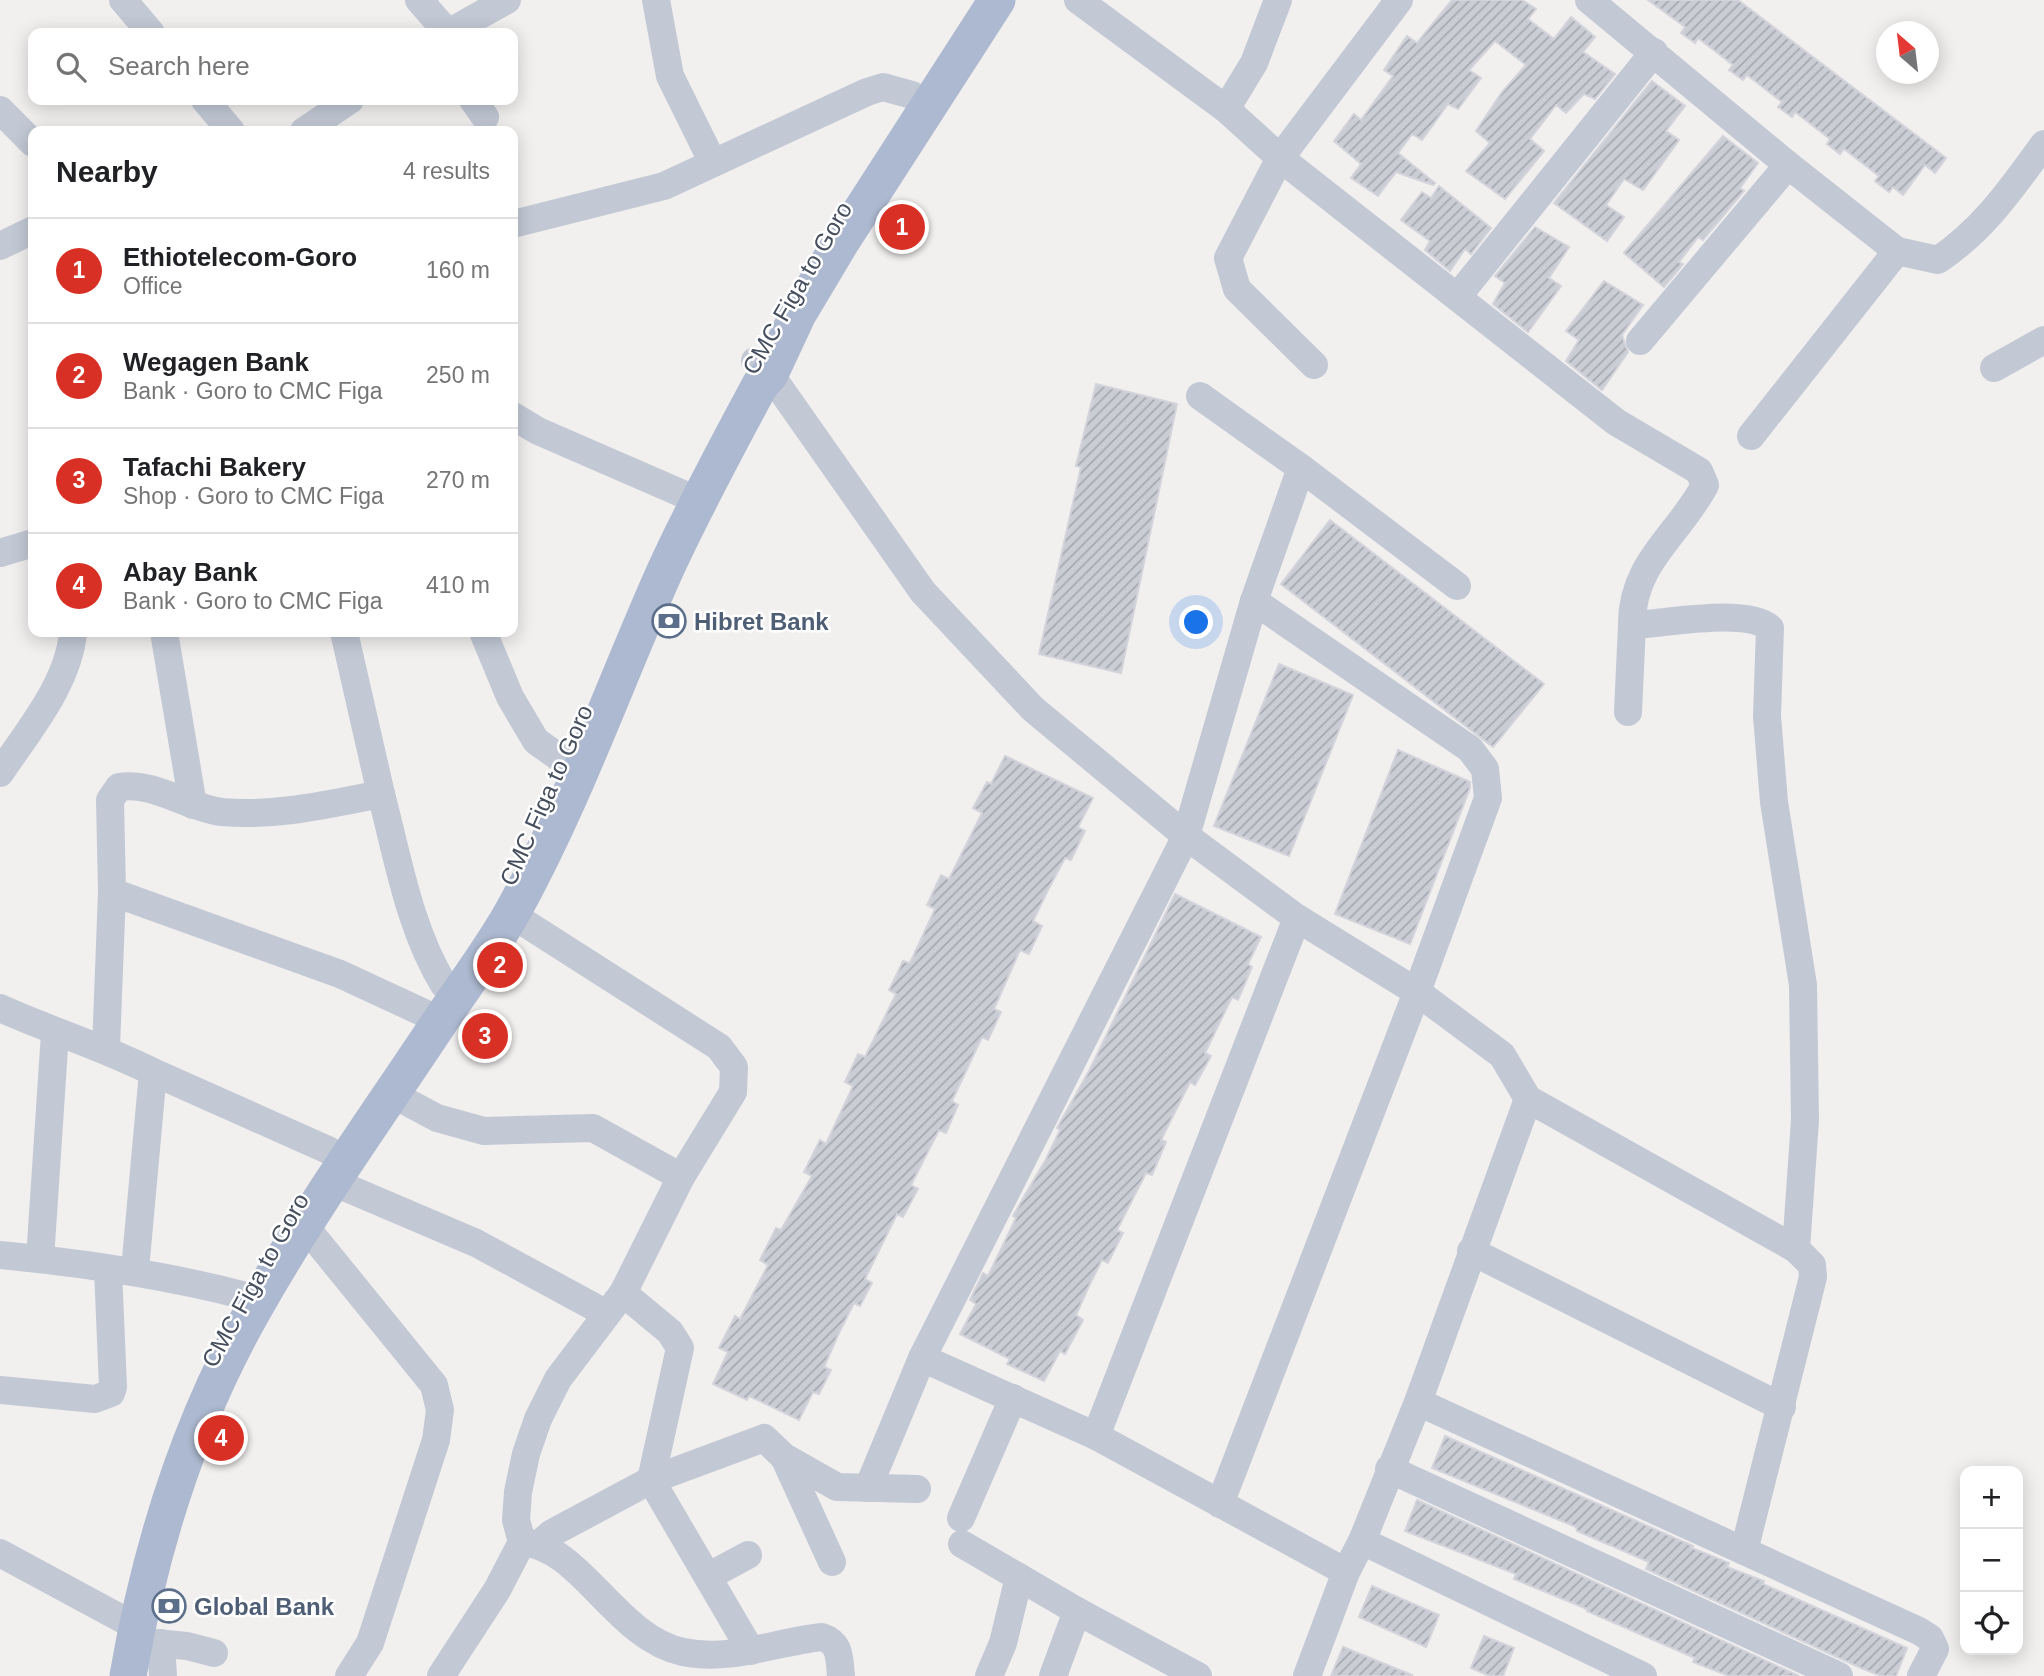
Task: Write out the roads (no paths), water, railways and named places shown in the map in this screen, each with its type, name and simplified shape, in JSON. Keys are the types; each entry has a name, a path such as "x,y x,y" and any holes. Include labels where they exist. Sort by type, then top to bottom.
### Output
{"main road":[{"name":"CMC Figa to Goro","path":"112,1676 138,1631 170,1454 194,1394 242,1295 331,1166 434,999 483,928 521,862 596,683 682,494 762,368 771,327 912,95 977,0"},
{"path":"128,1676 173,1494 208,1401 255,1306 304,1225 331,1166 392,1094 511,914 555,826 665,570 760,385 762,368 998,0"}],"street":[{"path":"123,0 147,28"},
{"path":"419,0 444,28"},
{"path":"457,28 507,0"},
{"path":"656,0 670,76 713,163"},
{"path":"1077,0 1226,109 1280,158 1616,422 1699,471 1705,485 1701,493 1644,570 1636,586 1628,712"},
{"path":"1226,109 1254,63 1278,0"},
{"path":"1314,365 1237,289 1228,258 1280,158 1399,0"},
{"path":"1589,0 1788,165 1897,251 1938,260 1963,242 1985,222 2044,144"},
{"path":"1458,296 1654,52"},
{"path":"518,223 664,186 774,138 867,92 883,87 912,95"},
{"path":"209,105 227,126"},
{"path":"311,126 343,105"},
{"path":"0,110 28,138"},
{"path":"1640,341 1788,165"},
{"path":"0,246 28,232"},
{"path":"1751,436 1897,251"},
{"path":"1994,368 2044,340"},
{"path":"762,368 923,592 1033,709 1186,836 1297,918 1417,992 1502,1055 1528,1099 1796,1250 1812,1265 1813,1277 1744,1551"},
{"path":"1200,396 1301,468 1457,586"},
{"path":"518,419 538,432 682,494"},
{"path":"869,1488 922,1358 1186,836 1254,601 1301,468"},
{"path":"0,553 28,545"},
{"path":"1220,1504 1417,992 1488,797 1485,769 1470,750 1254,601"},
{"path":"1632,625 1717,619 1762,621 1770,628 1767,716 1774,802 1803,985 1805,1120 1796,1250"},
{"path":"0,773 63,672 73,637"},
{"path":"165,637 193,805"},
{"path":"112,892 340,974 434,999 424,946 415,922 381,794 345,637"},
{"path":"485,637 510,697 536,741 564,761"},
{"path":"106,1048 112,892 110,800 113,792 129,786 140,787 220,812 291,811 381,794"},
{"path":"511,914 719,1047 734,1067 733,1092 681,1177 615,1304 558,1379 538,1419 526,1454 518,1492 516,1520 531,1543 561,1558 642,1635 662,1646 720,1656 822,1637 831,1640 838,1649 841,1676"},
{"path":"1096,1436 1297,918"},
{"path":"0,1008 55,1033 106,1048 476,1243 615,1304 670,1332 680,1348 651,1480 751,1651"},
{"path":"40,1259 55,1033"},
{"path":"0,1391 95,1399 111,1393 121,1270 153,1072"},
{"path":"392,1094 437,1118 484,1131 538,1127 593,1128 681,1177"},
{"path":"1307,1676 1346,1572 1362,1541 1418,1402 1528,1099"},
{"path":"304,1225 434,1385 440,1410 436,1440 370,1643 349,1676"},
{"path":"1471,1251 1782,1407"},
{"path":"0,1255 121,1270 242,1295"},
{"path":"922,1358 1096,1436 1346,1572"},
{"path":"1013,1398 961,1531 1019,1577 1198,1676"},
{"path":"1418,1402 1930,1637 1935,1650 1921,1676"},
{"path":"441,1676 531,1543 651,1480 764,1438 784,1457 837,1487 918,1489"},
{"path":"784,1457 832,1562"},
{"path":"1390,1469 1839,1676"},
{"path":"1362,1541 1643,1676"},
{"path":"0,1553 138,1631 214,1653"},
{"path":"709,1576 748,1555"},
{"path":"989,1676 1003,1643 1019,1577"},
{"path":"1053,1676 1077,1611"},
{"path":"138,1631 163,1676"}],"place":[{"name":"Ethiotelecom-Goro","path":"902,227"},
{"name":"Hibret Bank","path":"669,621"},
{"name":"Wegagen Bank","path":"500,965"},
{"name":"Tafachi Bakery","path":"485,1036"},
{"name":"Abay Bank","path":"221,1438"},
{"name":"Global Bank","path":"169,1606"}]}
